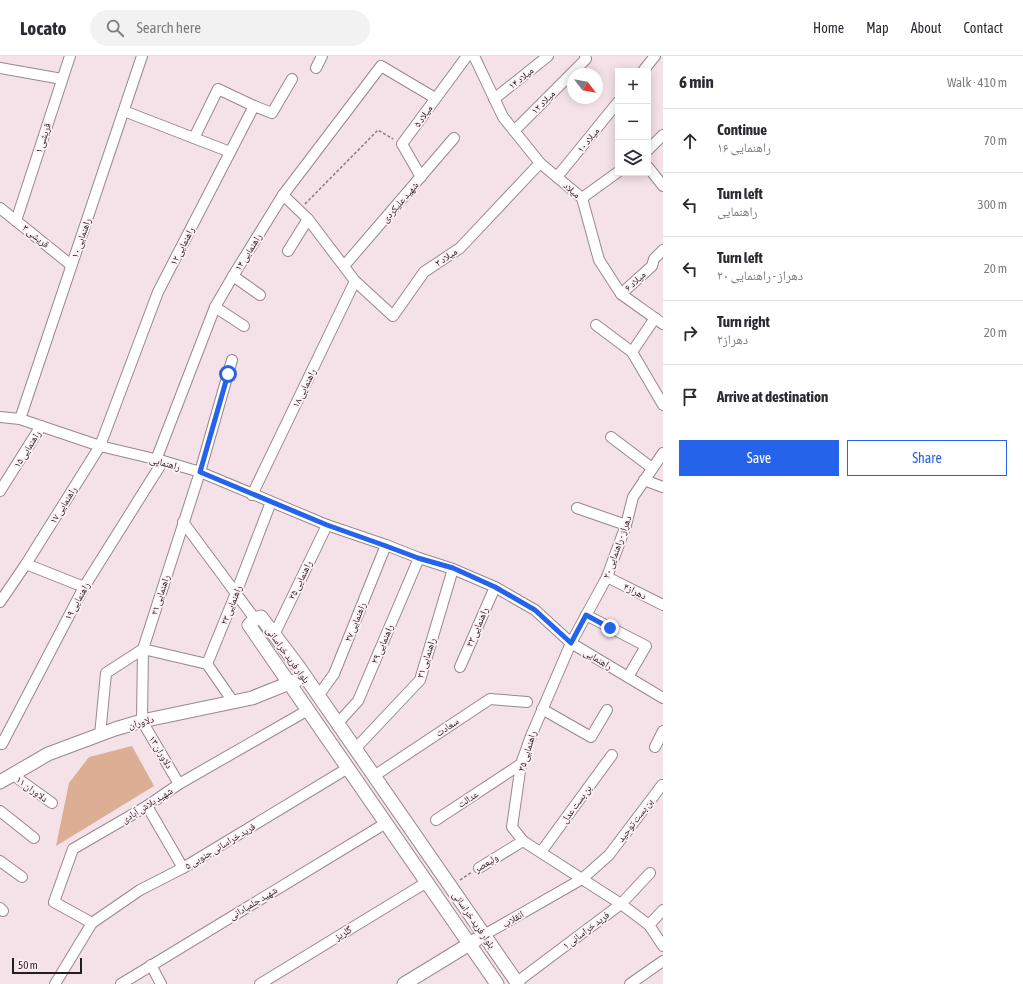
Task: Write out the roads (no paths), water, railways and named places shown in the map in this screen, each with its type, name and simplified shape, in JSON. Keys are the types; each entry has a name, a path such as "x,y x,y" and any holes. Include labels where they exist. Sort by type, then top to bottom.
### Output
{"street":[{"name":"قریشی ۱","path":"16,221 70,56"},
{"name":"راهنمایی ۱۰","path":"20,419 142,56"},
{"path":"316,68 322,56"},
{"name":"میلاد ۵","path":"421,177 402,144 467,56"},
{"name":"میلاد","path":"474,56 503,117 540,163 582,198 599,260 621,294 659,321"},
{"name":"میلاد ۱۴","path":"494,99 548,56"},
{"name":"میلاد ۱۲","path":"514,131 586,59 585,56"},
{"path":"645,68 655,56"},
{"name":"راهنمایی ۱۴","path":"159,461 215,307 283,195 381,66 435,98"},
{"path":"0,68 62,79"},
{"path":"194,138 218,89 272,113 292,79"},
{"name":"میلاد ۱۰","path":"557,177 616,104"},
{"name":"راهنمایی ۱۲","path":"100,446 158,292 254,106"},
{"path":"124,110 230,152"},
{"path":"651,147 663,135"},
{"name":"شهید علیکردی","path":"344,266 454,138"},
{"name":"میلاد ۳","path":"355,281 393,316 424,272 460,248 540,163"},
{"path":"651,171 663,186"},
{"path":"582,198 615,174"},
{"path":"283,195 308,219 355,281"},
{"name":"قریشی ۳","path":"0,208 72,265"},
{"path":"288,251 308,219"},
{"name":"میلاد ۶","path":"621,294 652,266 654,259 663,250"},
{"path":"233,276 260,295"},
{"name":"راهنمایی ۱۸","path":"252,495 355,281"},
{"path":"215,307 244,326"},
{"path":"632,352 659,321"},
{"path":"596,326 632,352 663,405"},
{"name":"راهنمایی ۲۱","path":"142,721 143,649 200,472 232,360"},
{"name":"راهنمایی","path":"0,417 20,419 100,446 200,472 327,525 418,558 453,568 495,587 535,610 571,643 663,698"},
{"name":"راهنمایی ۱۵","path":"0,491 41,426"},
{"path":"611,437 652,468"},
{"name":"راهنمایی ۱۷","path":"0,602 26,564 100,446"},
{"name":"دهراز - راهنمایی ۲۰","path":"571,643 607,577 626,525 633,497 663,453"},
{"name":"راهنمایی ۱۹","path":"0,742 2,744 84,587 159,461"},
{"path":"644,480 663,487"},
{"name":"راهنمایی ۲۳","path":"207,664 271,502"},
{"path":"576,508 626,525"},
{"path":"183,522 255,619"},
{"name":"راهنمایی ۲۵","path":"274,635 327,525"},
{"name":"راهنمایی ۲۷","path":"318,696 334,674 386,546"},
{"name":"راهنمایی ۲۹","path":"337,724 358,701 418,558"},
{"path":"26,564 84,587"},
{"name":"راهنمایی ۳۱","path":"355,749 420,680 453,568"},
{"name":"دهراز۴","path":"607,577 663,605"},
{"name":"راهنمایی ۳۳","path":"460,667 495,587"},
{"path":"586,615 646,646 628,677"},
{"name":"بلوار فرید خراسانی","path":"497,984 249,625 255,619 261,617 304,676 517,983"},
{"name":"راهنمایی ۳۵","path":"571,643 542,709 521,764 512,827 523,841 582,879"},
{"path":"100,735 106,673 143,649 207,664 234,703"},
{"name":"دلاوران","path":"0,782 48,754 100,735 142,721 234,703 252,698 304,676"},
{"name":"سعادت","path":"374,776 490,699 527,702"},
{"path":"542,709 591,737 607,710"},
{"name":"شهید بلاش آبادی","path":"92,923 54,902 73,849 147,806 179,784 308,710"},
{"name":"دلاوران ۱۳","path":"142,721 179,784"},
{"path":"655,748 663,731"},
{"name":"بن بست عدل","path":"541,852 612,755"},
{"name":"عدالت","path":"436,820 521,764"},
{"name":"فرید خراسانی جنوبی ۵","path":"92,923 140,890 183,868 348,768"},
{"name":"دلاوران ۱۱","path":"13,775 52,803"},
{"name":"بن بست توحید","path":"582,879 609,855 662,785"},
{"path":"147,806 183,868"},
{"path":"0,811 34,838"},
{"name":"شهید جلمبادانی","path":"121,984 386,823"},
{"name":"ولیعصر","path":"479,868 523,841"},
{"path":"0,861 22,877"},
{"name":"فرید خراسانی ۱","path":"517,983 621,904 650,873"},
{"path":"582,879 621,904 649,925 663,946"},
{"name":"انقلاب","path":"404,984 484,935 582,879"},
{"name":"گلریز","path":"260,984 427,882"},
{"path":"649,925 663,910"},
{"path":"55,984 92,923"},
{"path":"630,984 663,961"},
{"path":"151,966 161,984"}]}
